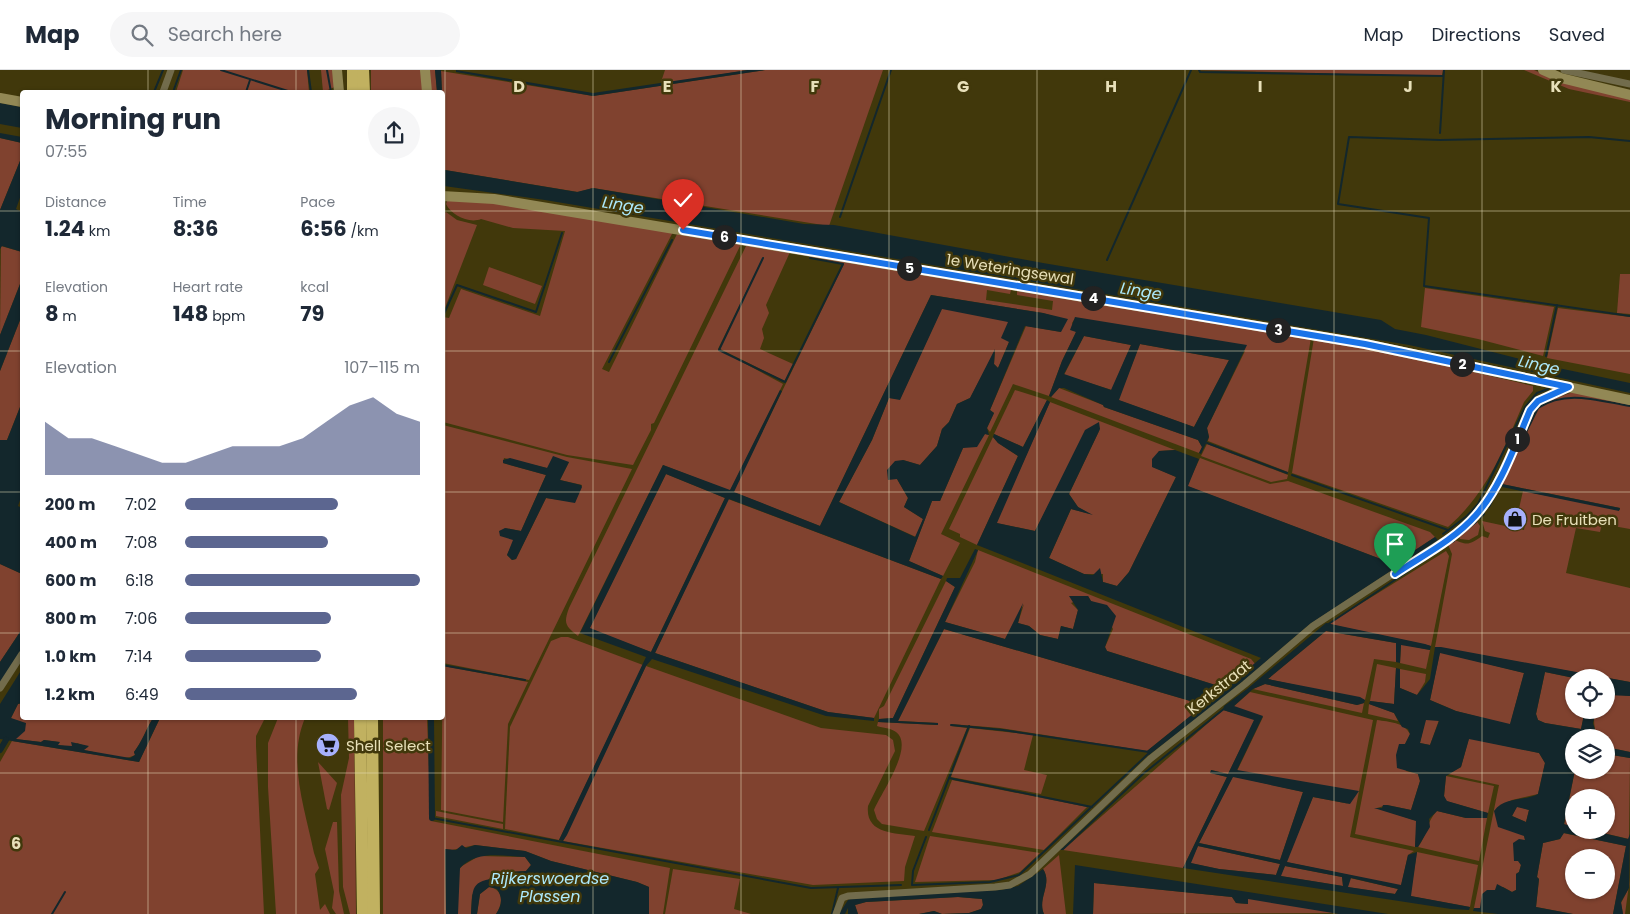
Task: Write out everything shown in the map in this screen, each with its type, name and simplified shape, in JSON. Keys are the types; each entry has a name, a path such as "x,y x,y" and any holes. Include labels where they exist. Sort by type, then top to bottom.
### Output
{"highway":[{"path":"353,70 353,90"},
{"path":"363,70 364,90"},
{"path":"360,720 363,914"},
{"path":"372,720 374,914"},
{"path":"372,734 377,720"}],"street":[{"path":"164,90 171,70"},
{"path":"337,70 339,90"},
{"path":"425,70 427,90"},
{"path":"1543,70 1561,78 1630,95"},
{"path":"1564,70 1630,84"},
{"path":"0,98 20,102"},
{"name":"1e Weteringsewal","path":"445,196 494,198 1356,343 1630,400"},
{"name":"Kerkstraat","path":"836,914 842,898 848,896 995,887 1010,885 1030,874 1150,760 1245,684 1312,626 1462,528 1491,495 1530,410 1538,401 1569,387"},
{"path":"0,688 20,657"}],"shaded area":[{"path":"183,70 307,70 309,90 177,90"},
{"path":"321,70 335,70 337,86 323,90"},
{"path":"371,70 422,70 425,90 371,90"},
{"path":"427,70 435,70 437,90 430,90"},
{"path":"665,70 748,70 668,83 661,82"},
{"path":"765,70 883,70 829,226 593,188 578,192 445,170 445,90 442,90 441,71 593,96"},
{"path":"1193,70 1443,70 1442,75 1420,76"},
{"path":"1524,70 1534,70 1554,79 1630,98 1630,102 1569,89"},
{"path":"0,138 20,143 20,161 0,210"},
{"path":"463,198 673,232 602,369 609,372 678,232 741,244 654,423 651,424 651,430 633,465 567,455 445,423 445,317 449,318 461,289 540,316 565,231 513,228 481,219 461,218 448,208 447,201"},
{"path":"445,213 457,220 477,225 445,308"},
{"path":"747,244 790,252 766,305 769,313 762,329 764,338 760,349 793,364 785,381 720,349 763,257 718,349 783,384 730,491 663,465 578,636 571,630 566,621 569,608"},
{"path":"1,246 20,251 20,284 0,335"},
{"path":"811,255 1011,290 1010,294 987,290 986,300 1052,310 1053,301 1017,295 1017,291 1311,338 1288,472 1208,441 1207,428 1245,351 1074,320 1072,323 1076,332 1062,361 1049,396 1013,384 990,432 987,428 994,413 990,410 1026,326 1061,332 1053,316 1043,313 931,295 820,526 733,492 844,264 809,257"},
{"path":"489,267 542,286 535,304 483,285"},
{"path":"1620,274 1630,274 1630,314 1617,313"},
{"path":"1425,288 1554,307 1543,356 1478,339 1421,327"},
{"path":"942,308 1009,322 1009,342 998,368 994,364 995,351 970,398 957,404 949,422 942,429 937,446 920,465 903,460 897,479 908,498 904,507 923,519 916,537 839,502 872,440 889,398 900,399"},
{"path":"1558,308 1630,317 1630,374 1547,358"},
{"path":"20,320 20,407 7,440 0,440 0,371"},
{"path":"1084,336 1131,345 1112,390 1064,375"},
{"path":"1314,338 1460,366 1461,369 1533,386 1533,391 1524,402 1484,485 1462,514 1448,527 1292,473"},
{"path":"1140,344 1229,360 1194,427 1118,400"},
{"path":"1059,388 1104,407 1198,440 1202,447 1199,453 1051,397"},
{"path":"1015,390 1047,400 1023,447 994,434"},
{"path":"1573,392 1630,403 1630,529 1602,524 1600,532 1576,528 1566,573 1630,588 1630,682 1615,679 1615,669 1565,670 1435,647 1452,554 1447,542 1451,539 1467,544 1482,536 1488,538 1490,533 1485,531 1482,521 1524,530 1527,515 1518,513 1523,491 1620,510 1620,508 1502,484 1537,409 1553,399"},
{"path":"1050,402 1175,450 1159,451 1153,467 1176,477 1129,572 1117,586 1103,582 1103,574 1084,574 1049,558 1071,509 1090,514 1078,507 1069,494 1100,429 1051,500 1035,531 996,523"},
{"path":"445,426 567,457 632,469 529,680 445,663","holes":["504,458 547,468 569,462 560,480 582,485 575,502 546,498 516,559 512,560 507,555 514,540 505,528 521,531 546,475 503,463"]},
{"path":"985,434 989,435 941,534 960,543 943,576 909,561 932,501 940,501 963,448"},
{"path":"993,437 998,443 1018,456 977,545 949,529"},
{"path":"1207,444 1288,475 1287,479 1271,482 1201,456"},
{"path":"1200,458 1270,484 1288,481 1430,532 1435,537 1394,564 1187,486"},
{"path":"666,474 725,498 651,652 589,629"},
{"path":"728,499 941,579 874,718 828,712 655,653"},
{"path":"1476,520 1480,526 1478,535 1469,540 1460,539 1458,534"},
{"path":"978,550 1251,659 1256,665 1225,688 1107,651 1105,647 1113,629 1101,606 1091,601 1088,596 1071,603 1078,610 1073,629 1061,626 1058,639 1040,635 1029,626 1018,623 1024,604 1005,639 945,622 975,562"},
{"path":"1446,551 1449,556 1431,646 1328,624"},
{"path":"0,564 20,573 20,632 0,662"},
{"path":"946,581 955,587 893,718 879,719 879,709 884,706"},
{"path":"944,629 1204,705 1147,751 1000,728 951,724 951,726 967,728 924,831 882,824 877,819 874,810 895,770 902,748 901,739 896,732 877,726 878,722 937,725 938,723 898,721"},
{"path":"1326,631 1396,643 1396,662 1374,659 1365,700 1268,679"},
{"path":"561,637 568,637 643,665 559,840 505,829 510,727 551,641"},
{"path":"1401,644 1430,650 1426,669 1400,663"},
{"path":"1440,652 1524,673 1510,725 1456,711 1430,700"},
{"path":"1377,664 1396,668 1394,704 1370,701"},
{"path":"445,666 528,682 508,724 503,822 441,810"},
{"path":"646,666 821,728 886,735 893,740 895,751 868,806 868,815 871,822 882,830 890,833 915,836 905,867 904,881 813,885 563,841"},
{"path":"1400,669 1426,674 1425,682 1417,695 1400,688"},
{"path":"1545,672 1565,676 1565,719 1583,719 1581,729 1545,723 1538,720 1536,714"},
{"path":"1265,684 1357,705 1364,703 1362,713 1253,689"},
{"path":"1250,692 1373,720 1350,837 1414,851 1408,855 1401,886 1286,862 1313,797 1350,804 1237,771 1263,717 1233,707"},
{"path":"1615,694 1630,696 1630,752 1615,749 1615,729 1595,729 1594,719 1615,719"},
{"path":"20,704 20,720 152,720 134,752 135,755 123,758 83,750 88,747 77,743 72,747 57,745 59,742 15,739 11,718"},
{"path":"1369,704 1394,713 1398,721 1368,714"},
{"path":"1223,710 1255,719 1228,774 1211,770 1211,773 1227,777 1183,868 1063,850"},
{"path":"159,720 264,720 256,736 256,746 264,914 0,914 0,762 12,741 139,762"},
{"path":"277,720 304,720 298,751 299,785 319,868 315,874 320,910 325,904 330,914 276,914 268,787 268,743"},
{"path":"348,720 354,720 356,914 350,914 343,887 341,795 349,758"},
{"path":"383,720 427,720 431,821 670,868 663,914 649,914 649,887 637,882 551,861 525,851 475,845 452,850 445,849 446,914 383,914"},
{"path":"1377,720 1400,725 1410,734 1405,744 1399,744 1406,771 1418,774 1420,781 1411,810 1387,805 1377,808 1417,821 1415,847 1355,834"},
{"path":"1425,720 1439,720 1430,745 1420,743"},
{"path":"970,728 1033,735 1024,770 1047,775 1041,794 951,777"},
{"path":"1469,738 1539,753 1545,763 1538,794 1512,800 1497,808 1524,835 1525,840 1515,849 1514,861 1518,860 1521,865 1519,872 1516,874 1516,890 1512,892 1503,887 1495,890 1480,908 1474,908 1499,785 1448,774 1461,767"},
{"path":"1615,756 1630,758 1629,839 1615,836 1615,789 1571,789 1573,779 1615,779"},
{"path":"318,762 337,783 329,810 327,809"},
{"path":"1233,776 1303,792 1280,860 1199,843"},
{"path":"1446,776 1494,786 1488,813 1446,801 1444,796"},
{"path":"952,780 1087,807 1044,850 932,832"},
{"path":"1517,806 1529,810 1526,822 1512,816"},
{"path":"436,811 503,824 503,829 436,816"},
{"path":"1437,811 1466,818 1487,818 1479,861 1418,847 1433,815"},
{"path":"333,822 337,822 339,891 344,914 336,914 332,908 334,892 325,849"},
{"path":"1563,833 1565,833 1565,839 1592,839 1626,846 1613,914 1573,914 1536,907 1539,879 1537,877 1543,843 1560,839"},
{"path":"930,836 1040,853 1020,872 997,880 915,882"},
{"path":"1198,846 1280,864 1276,875 1219,869 1190,863"},
{"path":"1417,852 1478,865 1470,907 1410,896"},
{"path":"1059,855 1066,914 1044,914 1042,902 1046,886 1046,875 1043,869"},
{"path":"479,856 525,857 531,865 526,871 506,872 499,878 490,878 472,895 471,914 458,914 458,871 462,866"},
{"path":"1285,866 1342,877 1343,886 1280,876"},
{"path":"673,869 740,879 734,909 751,914 665,914"},
{"path":"1350,878 1398,889 1395,894 1347,887"},
{"path":"1094,883 1232,897 1236,903 1248,904 1248,898 1339,913 1093,914"},
{"path":"489,887 494,888 500,894 500,906 496,914 477,914 480,894"},
{"path":"1628,889 1625,914 1623,914 1621,903"},
{"path":"958,897 982,899 983,905 981,909 969,913 942,914 934,911 919,914 858,914 855,905 866,902"}],"water":[{"path":"435,70 441,70 442,90 437,90"},
{"path":"456,70 593,93 748,70 765,70 593,96 456,72"},
{"path":"0,103 20,107 20,128 0,124"},
{"path":"0,133 20,137 20,143 0,138"},
{"path":"20,161 20,198 16,209 20,211 20,251 2,246 0,249 0,210"},
{"name":"Linge","path":"445,170 577,192 593,188 804,224 834,225 1043,263 1381,320 1395,329 1544,365 1630,383 1630,393 1409,345 545,200 445,186"},
{"path":"20,284 20,320 0,371 0,335"},
{"path":"931,295 1043,313 1068,319 1061,332 1025,326 990,410 994,413 987,428 989,435 985,434 977,447 963,448 940,501 932,501 909,561 943,576 941,579 729,499 655,653 828,712 874,718 874,721 826,716 652,659 646,666 567,835 563,841 559,840 646,657 580,633 663,465 730,490 780,390 782,391 734,492 820,526","holes":["942,309 1008,322 1001,338 1009,342 998,368 994,364 995,349 970,398 957,404 949,422 942,429 937,446 920,465 903,460 895,461 887,470 888,480 897,479 908,498 904,507 923,519 915,537 839,502 872,440 889,398 900,400","666,474 725,498 651,652 590,628"]},
{"path":"1075,317 1247,345 1207,428 1209,437 1201,454 1199,453 1202,447 1198,440 1104,407 1064,388 1059,388 1051,397 1049,396 1062,361 1076,332 1070,330","holes":["1084,336 1131,345 1111,390 1064,374","1140,344 1229,360 1194,427 1119,400"]},
{"path":"1047,400 1050,402 997,523 1035,531 1085,430 1099,422 1100,429 1069,494 1078,507 1093,515 1071,509 1049,558 1084,574 1093,575 1100,568 1103,582 1117,586 1129,572 1176,477 1152,467 1152,459 1159,451 1175,450 1199,459 1188,486 1394,564 1435,537 1438,540 1310,624 1222,699 1149,755 1147,751 1204,705 944,629 898,721 938,723 938,725 878,722 879,719 893,718 955,587 946,581 947,578 960,578 975,549 978,550 945,622 1005,639 1023,603 1018,623 1029,626 1040,635 1058,639 1061,626 1073,629 1078,610 1069,596 1088,596 1091,601 1107,605 1116,616 1105,647 1107,651 1225,688 1261,658 977,545 1018,456 998,443 993,437 994,434 1023,447"},
{"path":"20,407 20,500 18,506 20,507 20,573 0,564 0,440 7,440"},
{"path":"553,456 569,462 560,480 581,485 582,487 575,503 546,498 516,559 512,560 507,555 513,540 500,536 499,531 505,528 521,531 546,475 503,463 503,460 510,458 547,468"},
{"path":"1502,484 1620,508 1619,511 1502,487"},
{"path":"1326,623 1431,646 1430,650 1401,645 1400,663 1396,662 1396,643 1326,631 1268,679 1360,697 1365,700 1364,703 1357,705 1265,684 1253,689 1234,706 1263,716 1237,770 1359,791 1350,804 1313,797 1287,862 1401,885 1408,855 1417,852 1411,896 1470,907 1469,910 1451,909 1183,868 1227,777 1210,773 1211,770 1228,774 1254,720 1223,710 1224,706","holes":["1233,777 1303,792 1280,860 1199,843","1198,846 1280,864 1276,875 1219,869 1191,863","1285,866 1342,877 1343,886 1281,876","1351,878 1398,889 1395,894 1348,887"]},
{"path":"20,632 20,653 0,684 0,662"},
{"path":"1435,647 1565,670 1565,676 1545,672 1536,714 1538,720 1545,723 1581,729 1565,729 1565,779 1573,779 1571,789 1565,789 1565,833 1560,839 1543,843 1537,877 1539,879 1536,907 1573,914 1498,914 1473,911 1474,908 1480,908 1482,894 1487,890 1495,890 1497,884 1512,892 1516,890 1516,874 1519,872 1521,865 1518,861 1514,861 1513,843 1519,839 1525,840 1524,836 1498,827 1494,811 1503,803 1538,794 1545,763 1539,753 1469,739 1461,767 1446,776 1444,796 1447,801 1488,813 1487,818 1466,818 1437,811 1429,819 1430,827 1418,847 1415,847 1416,821 1374,808 1382,808 1383,805 1387,805 1411,810 1420,781 1418,774 1397,768 1396,755 1399,744 1405,744 1410,734 1408,729 1402,727 1394,713 1369,704 1370,701 1394,704 1396,668 1400,669 1400,688 1417,695 1430,679","holes":["1440,653 1524,673 1510,724 1456,711 1430,700","1426,720 1439,721 1430,745 1420,743","1517,807 1529,810 1526,822 1512,816"]},
{"path":"20,672 20,704 11,718 26,723 25,731 16,739 60,742 58,745 72,746 71,742 89,746 84,750 130,758 135,755 134,752 152,720 159,720 139,762 0,739 0,704"},
{"path":"1615,679 1630,682 1630,696 1615,695"},
{"path":"1583,719 1594,719 1595,729 1581,729"},
{"path":"1615,749 1630,752 1630,758 1615,756"},
{"path":"1630,834 1629,888 1621,902 1623,914 1613,914 1626,846 1593,839 1615,839 1615,836 1628,839"},
{"name":"Rijkerswoerdse Plassen","path":"462,845 466,848 475,845 525,851 551,861 637,882 649,887 649,914 496,914 501,905 501,898 497,889 489,887 480,894 477,914 471,914 473,892 478,884 490,879 499,878 506,872 526,871 531,865 525,857 490,855 467,862 460,868 458,914 446,914 445,849 456,850"},
{"path":"1075,865 1388,914 1339,914 1248,899 1248,904 1236,903 1232,897 1094,883 1093,914 1073,914"},
{"path":"1043,869 1046,875 1046,886 1042,902 1044,914 942,914 969,913 981,909 983,905 982,899 958,897 866,902 855,905 858,914 848,914 848,908 845,914 839,914 848,900 856,897 1001,890 1018,886"},
{"path":"934,911 942,914 919,914"}],"waterway":[{"path":"155,90 163,70"},
{"path":"174,90 181,70"},
{"path":"221,70 285,90"},
{"path":"308,70 311,90"},
{"path":"327,70 331,90"},
{"path":"840,217 891,70"},
{"path":"1107,260 1191,70"},
{"path":"1199,70 1200,72 1443,76"},
{"path":"1440,133 1444,70"},
{"path":"247,90 250,80"},
{"path":"1630,141 1589,137 1440,140 1349,137 1338,204 1429,218 1424,286 1630,316"},
{"path":"445,312 457,285 536,312 562,233"},
{"path":"609,362 672,240"},
{"path":"763,258 719,350 785,382 843,264 810,258"},
{"name":"Linge","path":"1546,356 1557,305"},
{"path":"1443,534 1467,516 1478,504 1525,407 1537,393 1548,389"},
{"path":"1489,507 1538,408 1549,402 1571,398 1595,399 1630,406"},
{"path":"1207,443 1287,473"},
{"path":"1292,475 1448,530"},
{"path":"1480,518 1484,514"},
{"path":"1459,536 1476,522"},
{"path":"1449,543 1454,541"},
{"path":"1327,625 1443,548"},
{"path":"445,666 525,680"},
{"path":"1061,849 1143,774 1225,708"},
{"path":"431,720 432,818"},
{"path":"951,725 1003,730 1149,752"},
{"path":"929,830 969,726"},
{"path":"0,750 6,740"},
{"path":"926,837 913,871 912,885 990,882 1019,875 1149,753"},
{"path":"949,778 1092,807"},
{"path":"432,818 811,888 901,885"},
{"path":"832,914 838,888"},
{"path":"52,914 65,892"}],"place":[{"name":"De Fruitben","path":"1515,519"},
{"name":"Shell Select","path":"328,745"}],"route":[{"path":"683,230 1365,344 1569,387 1562,392 1538,401 1530,410 1491,495 1476,515 1462,528 1395,574"}]}
